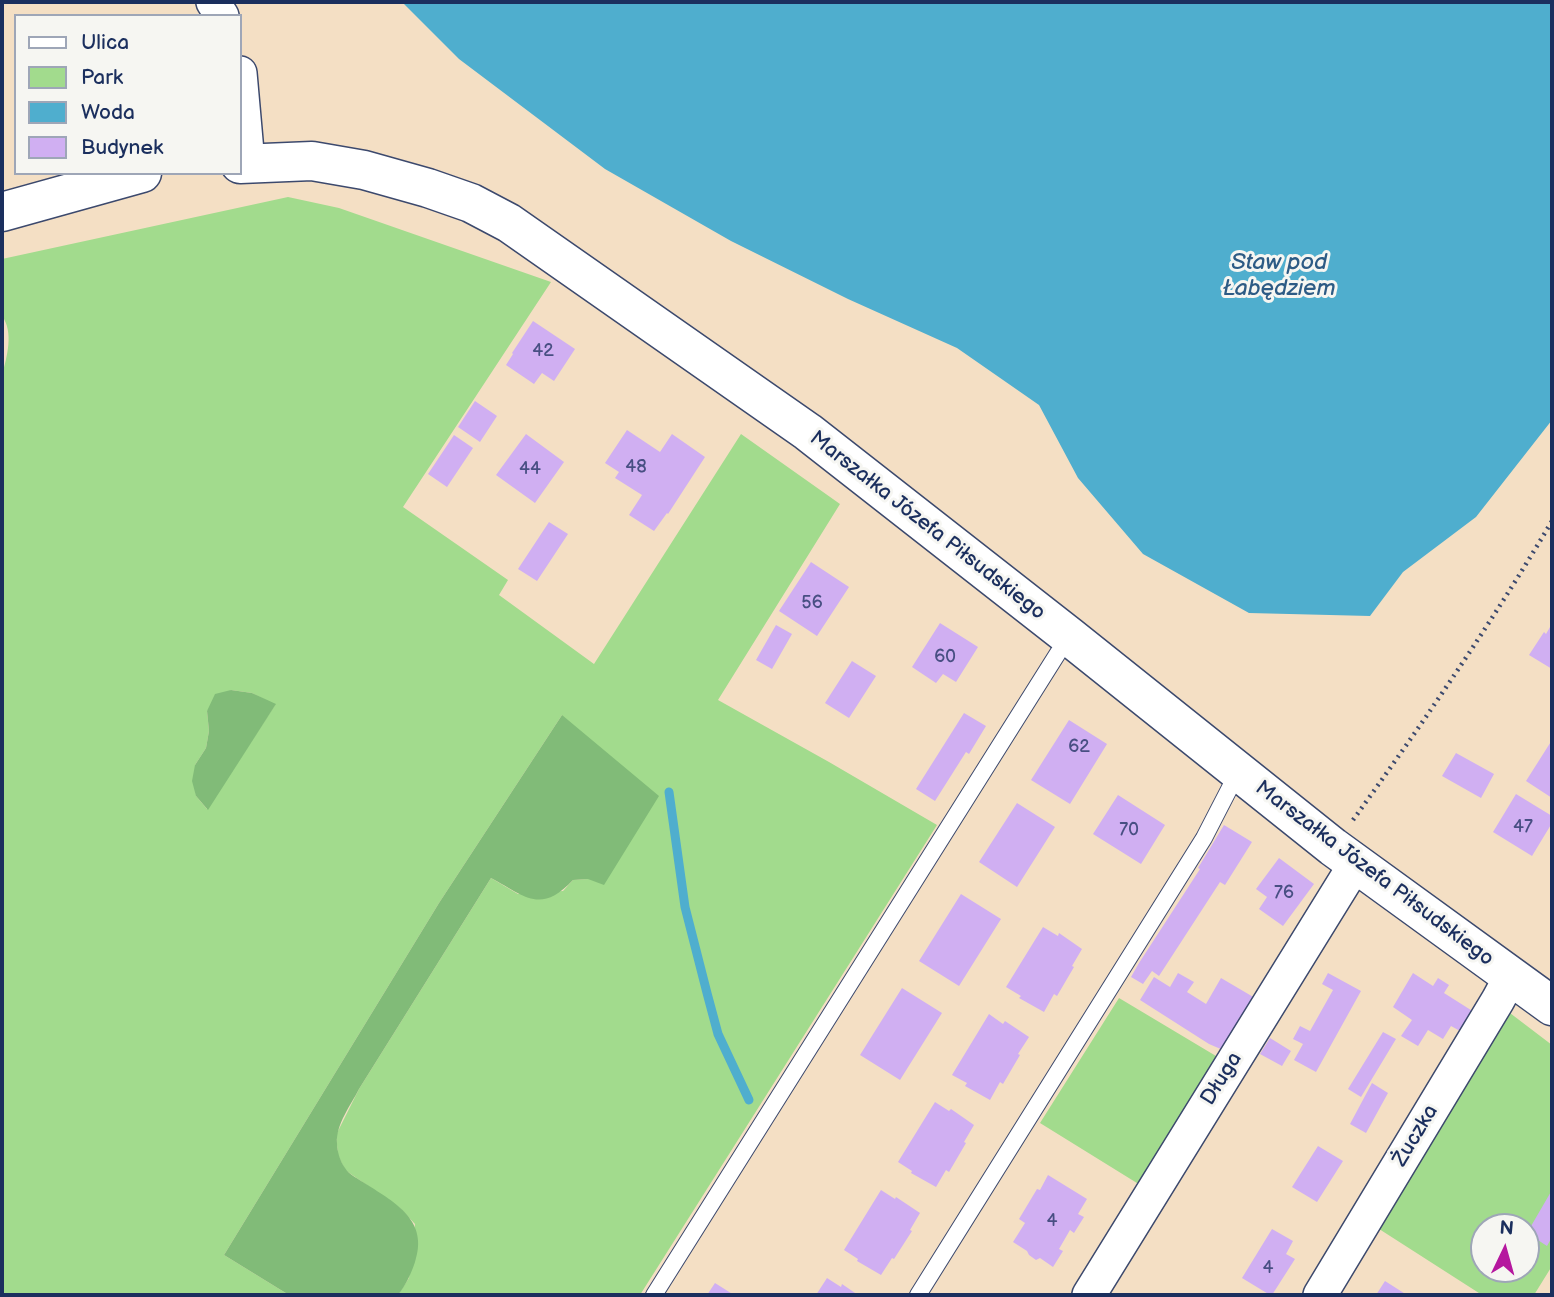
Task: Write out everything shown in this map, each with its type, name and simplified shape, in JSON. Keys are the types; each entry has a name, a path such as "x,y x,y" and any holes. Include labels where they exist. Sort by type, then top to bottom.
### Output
{"street":[{"name":"Marszałka Józefa Piłsudskiego","path":"242,118 244,164 312,161 364,170 471,203 509,223 808,432 1344,855 1552,1006"},
{"path":"2,212 135,175"},
{"name":"Długa","path":"1089,1295 1344,855"},
{"name":"Żuczka","path":"1320,1295 1511,976"}],"lane":[{"path":"654,1295 1070,637"},
{"path":"918,1295 1203,838 1238,772"}],"path":[{"path":"1344,855 1401,754 1525,567 1552,521"}],"green space":[{"path":"288,197 339,208 551,282 403,507 508,580 499,595 594,664 741,434 840,504 718,700 937,825 640,1295 398,1295 409,1278 415,1224 400,1208 345,1170 338,1155 337,1133 359,1089 491,878 518,894 563,891 573,880 588,879 562,715 439,903 224,1255 289,1295 2,1295 2,375 9,337 2,316 2,259","holes":["231,690 252,693 275,705 207,809 196,796 195,765 206,748 209,731 207,711"]},
{"path":"231,690 252,693 276,704 208,810 196,796 192,781 195,765 206,748 209,731 207,711 215,694"},
{"path":"562,715 659,796 604,885 588,879 573,880 551,897 532,899 491,878 345,1115 337,1136 343,1165 352,1175 398,1206 414,1224 418,1248 415,1262 401,1291 398,1295 289,1295 224,1255 439,903"},
{"path":"1119,998 1221,1059 1145,1188 1040,1123"},
{"path":"1506,1010 1552,1045 1552,1266 1534,1295 1482,1295 1376,1227"}],"water":[{"name":"Staw pod Łabędziem","path":"402,2 1552,2 1552,420 1476,517 1403,572 1370,616 1249,613 1143,554 1078,478 1039,405 957,348 848,299 731,241 605,169 459,59"}],"building":[{"path":"533,321 575,349 554,381 542,373 534,384 506,365"},
{"path":"475,401 497,416 480,442 458,427"},
{"path":"627,430 660,452 672,434 705,457 654,531 629,515 642,495 615,478 619,472 605,463"},
{"path":"526,434 564,462 535,503 496,475"},
{"path":"454,435 473,448 447,487 428,474"},
{"path":"549,522 568,534 537,581 518,569"},
{"path":"811,562 849,587 817,636 779,611"},
{"path":"940,623 978,647 956,682 943,674 936,683 912,667"},
{"path":"776,625 792,634 772,669 756,660"},
{"path":"1550,627 1552,628 1552,669 1529,655"},
{"path":"852,661 876,676 849,718 825,703"},
{"path":"964,713 986,726 935,801 916,789"},
{"path":"1069,720 1107,744 1070,804 1031,780"},
{"path":"1552,740 1552,798 1526,781"},
{"path":"1456,753 1494,774 1481,798 1442,776"},
{"path":"1516,794 1552,816 1552,823 1532,856 1493,832"},
{"path":"1118,795 1165,825 1141,864 1093,834"},
{"path":"1017,803 1055,827 1017,887 979,862"},
{"path":"1224,825 1252,842 1225,885 1220,882 1159,976 1152,971 1143,984 1131,977 1200,869 1198,868"},
{"path":"1279,858 1314,884 1283,926 1259,909 1267,897 1256,889"},
{"path":"961,894 1001,919 959,986 919,961"},
{"path":"1043,927 1058,936 1059,933 1082,949 1057,996 1054,994 1044,1012 1006,987"},
{"path":"1178,973 1194,982 1187,992 1206,1004 1221,978 1255,998 1223,1050 1140,1000 1154,977 1170,987"},
{"path":"1328,973 1361,991 1316,1072 1294,1060 1303,1044 1293,1039 1300,1026 1310,1031 1333,990 1322,984"},
{"path":"1413,973 1433,986 1438,978 1449,985 1444,993 1474,1012 1462,1032 1451,1026 1443,1039 1428,1030 1418,1046 1401,1036 1412,1020 1393,1007"},
{"path":"902,988 942,1013 900,1080 860,1055"},
{"path":"989,1014 1029,1037 1003,1084 1000,1082 990,1100 952,1075"},
{"path":"1383,1032 1396,1039 1361,1097 1348,1089"},
{"path":"1270,1038 1291,1051 1282,1066 1260,1054"},
{"path":"1372,1083 1388,1093 1366,1133 1350,1124"},
{"path":"935,1102 974,1125 949,1172 946,1170 936,1187 898,1162"},
{"path":"1318,1146 1343,1161 1317,1202 1292,1187"},
{"path":"1048,1175 1087,1199 1078,1214 1084,1217 1074,1233 1070,1230 1059,1249 1063,1251 1053,1267 1040,1258 1036,1260 1013,1242 1025,1223 1019,1219"},
{"path":"881,1190 920,1213 910,1230 912,1231 881,1275 844,1250"},
{"path":"1552,1190 1552,1237 1547,1246 1540,1241 1539,1213"},
{"path":"1272,1229 1293,1241 1286,1254 1295,1259 1270,1295 1242,1278"},
{"path":"827,1278 841,1287 842,1284 858,1295 816,1295"},
{"path":"1385,1281 1407,1295 1376,1295"},
{"path":"715,1283 734,1295 707,1295"}],"waterway":[{"path":"669,792 685,907 707,993 718,1034 749,1100"}]}
